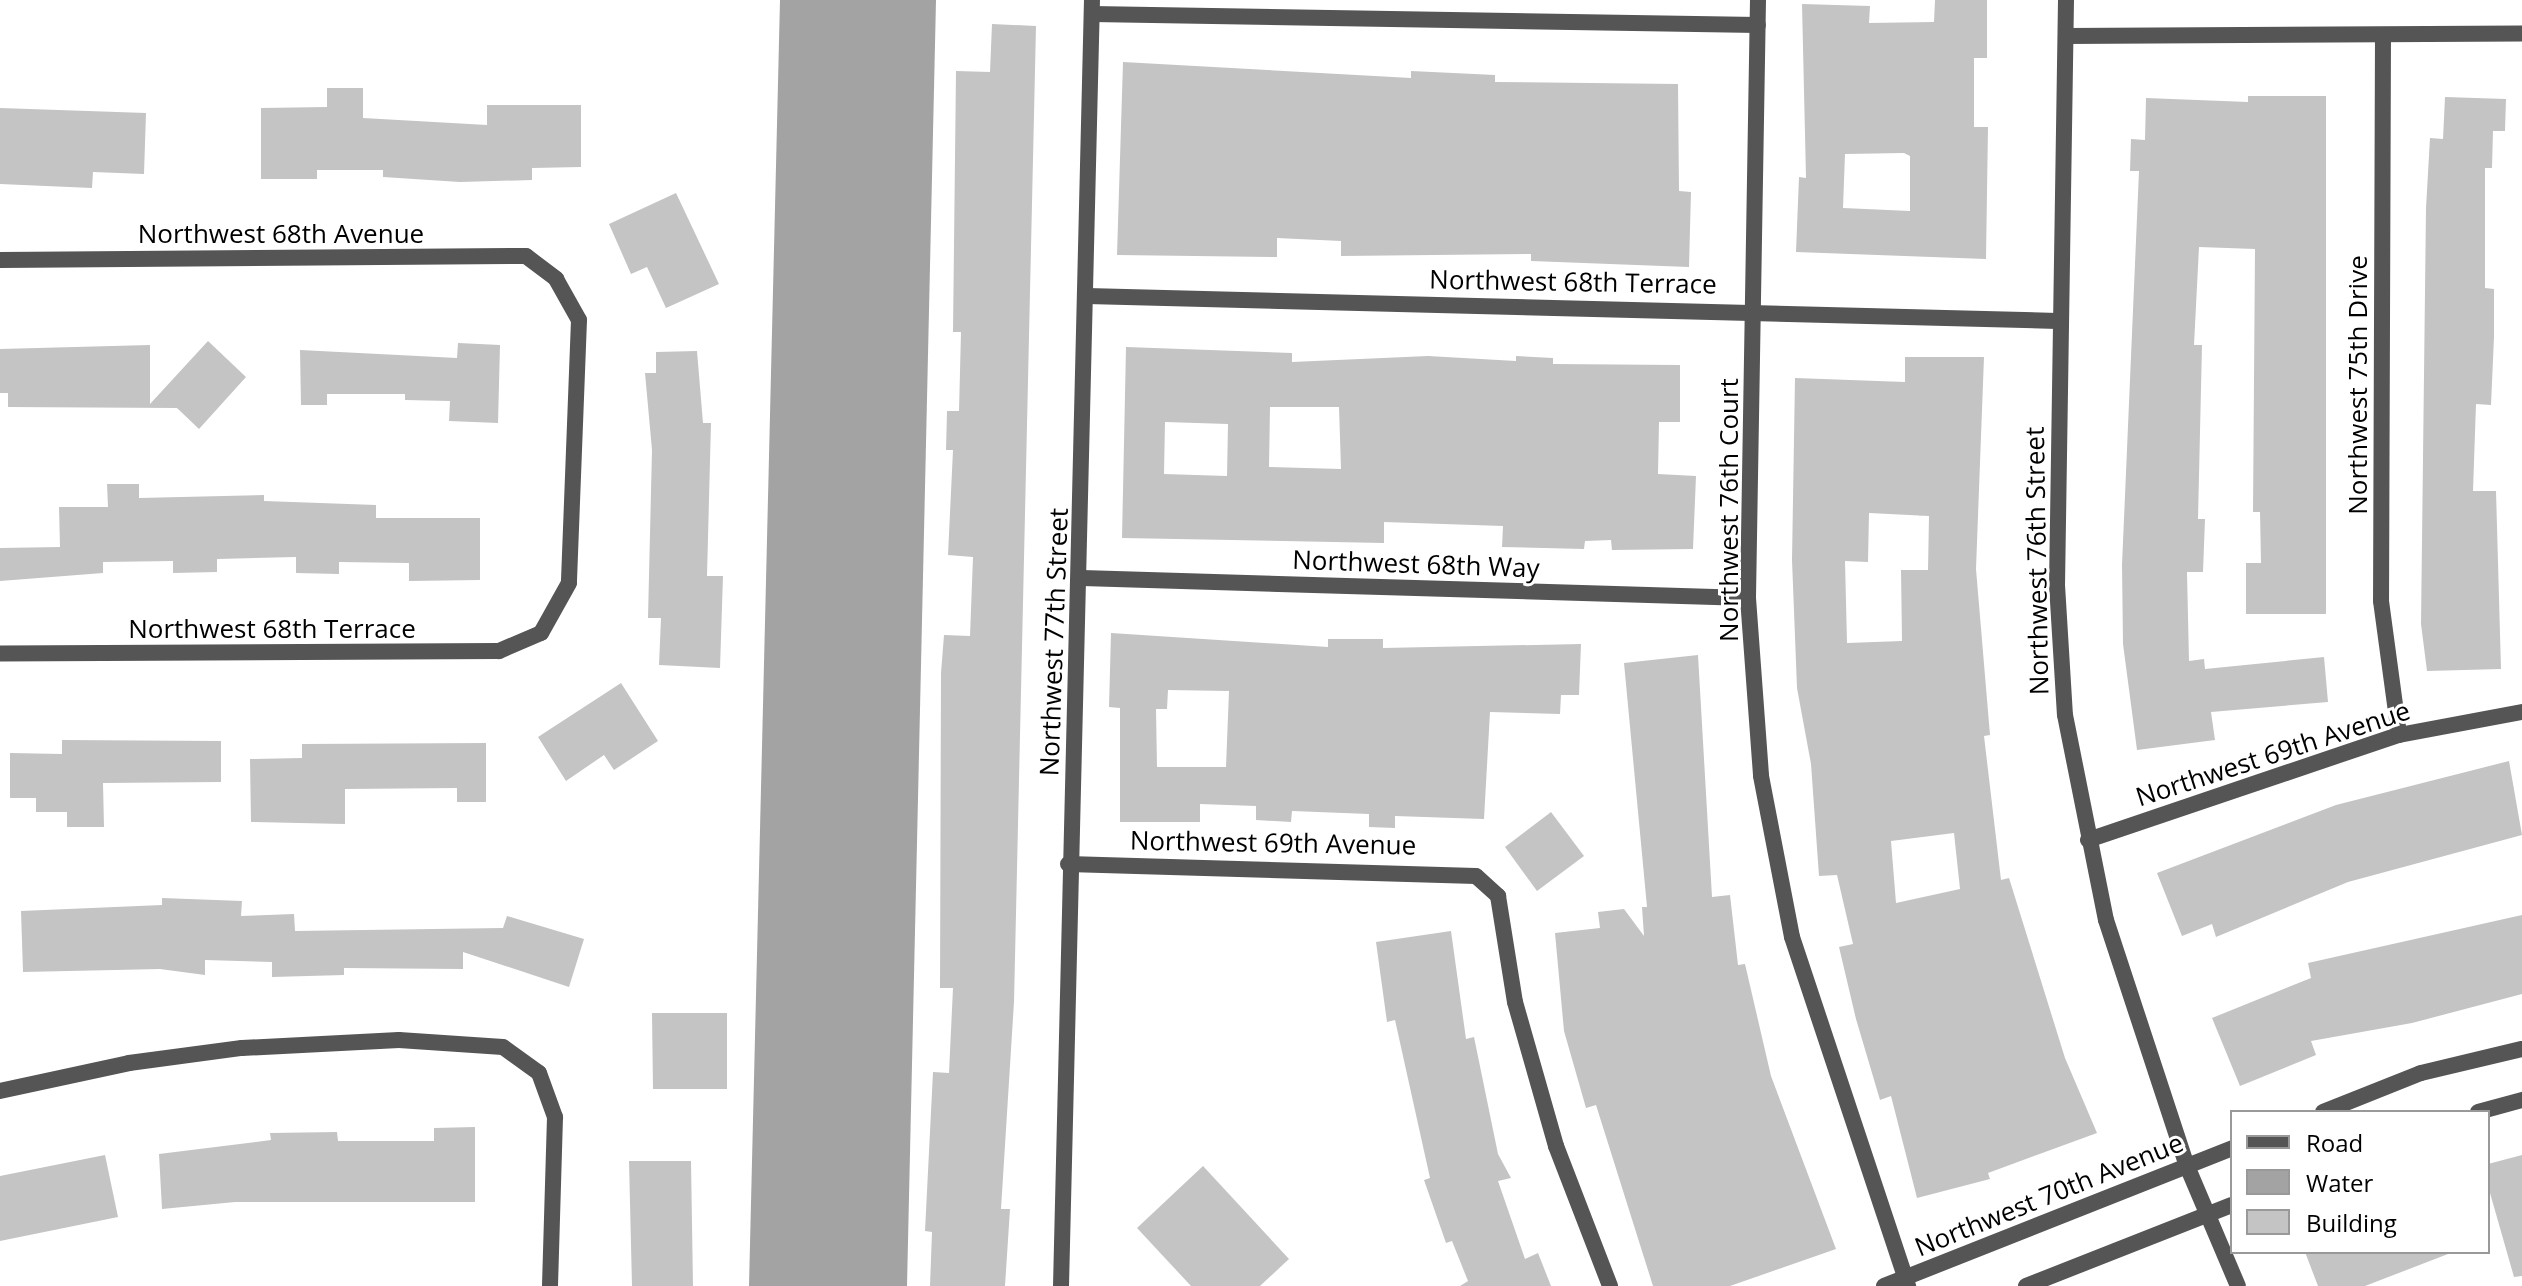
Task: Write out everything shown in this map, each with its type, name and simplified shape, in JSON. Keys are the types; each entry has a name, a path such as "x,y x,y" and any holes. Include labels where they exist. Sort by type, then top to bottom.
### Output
{"street":[{"name":"Northwest 76th Court","path":"1758,0 1756,310 1748,598 1761,776 1792,937 1906,1282"},
{"name":"Northwest 76th Street","path":"2066,0 2058,321 2057,585 2065,715 2106,920 2187,1166 2205,1215 2238,1286"},
{"path":"1092,7 1758,25"},
{"name":"Northwest 77th Street","path":"1061,1286 1068,864 1082,578 1092,7"},
{"path":"2066,36 2522,34"},
{"name":"Northwest 75th Drive","path":"2383,35 2381,601 2399,735"},
{"name":"Northwest 68th Avenue","path":"0,260 526,256 556,279 579,320 569,583 541,633"},
{"name":"Northwest 68th Terrace","path":"1087,296 1756,310 2058,321"},
{"name":"Northwest 68th Way","path":"1082,578 1748,598"},
{"name":"Northwest 68th Terrace","path":"0,654 499,651 541,633"},
{"name":"Northwest 69th Avenue","path":"2088,840 2399,735 2522,712"},
{"name":"Northwest 69th Avenue","path":"1068,864 1446,870 1476,876 1498,896 1515,1002 1552,1132 1610,1286"},
{"path":"0,1091 129,1063 242,1048 399,1040 503,1047 539,1073 555,1117 550,1286"},
{"path":"2328,1110 2421,1073 2522,1049"},
{"path":"2485,1110 2522,1100"},
{"name":"Northwest 70th Avenue","path":"1884,1286 1906,1282 2230,1149"},
{"path":"2026,1286 2230,1206"}],"water":[{"path":"780,0 936,0 907,1286 749,1286"}],"building":[{"path":"1935,0 1987,0 1987,58 1974,58 1974,127 1988,127 1986,259 1796,252 1799,177 1806,178 1802,4 1870,6 1869,23 1934,22","holes":["1904,153 1910,156 1910,211 1843,208 1845,154"]},
{"path":"992,24 1036,26 1014,1002 1001,1209 1010,1209 1005,1286 930,1286 932,1232 925,1231 933,1072 949,1073 953,988 940,988 941,673 944,635 970,636 973,557 948,555 953,450 946,450 947,411 959,411 961,332 953,332 956,71 990,72"},
{"path":"1123,62 1411,78 1411,71 1495,75 1495,82 1678,84 1679,191 1691,192 1689,267 1531,261 1531,254 1341,256 1341,241 1277,238 1277,257 1117,255"},
{"path":"327,88 363,88 363,118 487,125 487,105 581,105 581,167 532,168 532,180 460,182 383,177 383,170 317,170 317,179 261,179 261,108 327,107"},
{"path":"2248,96 2326,96 2326,614 2246,614 2246,563 2261,563 2260,512 2253,512 2255,249 2199,247 2194,345 2202,345 2198,519 2205,519 2203,572 2187,572 2189,661 2204,659 2205,669 2324,657 2328,702 2211,712 2215,740 2137,750 2123,644 2122,565 2139,171 2130,171 2131,139 2145,140 2146,98 2248,102"},
{"path":"2445,97 2506,99 2505,131 2493,131 2492,168 2485,168 2485,288 2494,289 2494,337 2491,405 2476,404 2473,491 2496,491 2501,669 2427,671 2421,624 2426,208 2430,138 2443,139"},
{"path":"0,108 146,113 144,174 93,172 92,188 0,184"},
{"path":"676,193 719,284 666,308 647,267 631,274 609,224"},
{"path":"208,341 246,377 199,429 177,408 8,407 8,393 0,393 0,349 150,345 150,404"},
{"path":"458,343 500,345 498,423 449,421 450,401 405,400 405,394 327,394 327,405 301,405 300,350 457,358"},
{"path":"1126,347 1292,353 1292,362 1428,356 1516,361 1516,356 1553,358 1553,364 1680,365 1680,422 1659,422 1658,474 1696,476 1693,549 1612,550 1611,540 1585,541 1584,549 1502,547 1503,526 1384,522 1384,543 1122,538","holes":["1270,407 1339,407 1341,469 1269,467","1165,422 1228,424 1227,476 1164,474"]},
{"path":"697,351 703,423 711,423 707,576 723,576 720,668 659,665 661,618 648,618 652,450 645,373 656,373 656,352"},
{"path":"1905,357 1984,357 1976,569 1990,735 1984,736 2001,880 2009,878 2065,1058 2097,1133 1988,1173 1990,1179 1917,1198 1891,1096 1880,1100 1856,1019 1839,947 1853,944 1837,875 1819,876 1811,764 1797,688 1792,560 1795,378 1905,382","holes":["1869,513 1929,516 1928,570 1901,570 1902,641 1847,643 1845,561 1868,562","1954,833 1960,889 1896,903 1891,841"]},
{"path":"107,484 139,484 139,498 264,495 264,501 376,505 376,518 480,518 480,580 409,581 409,563 339,562 339,574 296,573 296,557 217,559 217,572 173,573 173,561 103,562 103,573 0,581 0,548 60,547 59,507 108,507"},
{"path":"1111,633 1328,647 1328,639 1383,639 1383,648 1581,644 1579,695 1561,695 1560,714 1490,712 1484,819 1395,816 1395,828 1369,827 1369,814 1292,811 1291,822 1256,820 1256,806 1200,804 1200,822 1120,822 1120,708 1109,707","holes":["1168,690 1229,691 1226,767 1157,767 1156,709 1167,709"]},
{"path":"1698,655 1712,897 1730,895 1738,965 1745,964 1771,1076 1836,1249 1730,1286 1653,1286 1596,1105 1586,1108 1564,1031 1555,933 1600,928 1598,912 1624,909 1644,936 1642,907 1647,907 1624,663"},
{"path":"621,683 658,741 614,770 604,755 566,781 538,737"},
{"path":"62,740 221,741 221,782 103,783 104,827 67,827 67,812 36,812 36,798 10,798 10,753 62,754"},
{"path":"486,743 486,802 457,802 457,788 345,789 345,824 251,822 250,759 302,758 302,744"},
{"path":"2509,761 2522,835 2348,882 2216,937 2212,924 2182,936 2157,873 2336,805"},
{"path":"1551,812 1584,856 1537,891 1505,847"},
{"path":"162,898 242,901 241,916 294,914 295,931 503,928 507,916 584,939 569,987 463,952 463,969 344,968 344,975 272,977 272,962 205,960 205,975 160,969 23,972 21,911 162,905"},
{"path":"2522,915 2522,994 2412,1023 2311,1041 2316,1055 2240,1086 2212,1018 2311,978 2308,963"},
{"path":"1451,931 1466,1039 1474,1037 1498,1154 1511,1178 1498,1181 1525,1259 1538,1253 1551,1286 1460,1286 1468,1281 1452,1241 1446,1243 1424,1180 1430,1178 1395,1020 1387,1022 1376,942"},
{"path":"652,1013 727,1013 727,1089 653,1089"},
{"path":"475,1127 475,1202 235,1202 162,1209 159,1154 271,1140 270,1133 337,1132 338,1141 434,1141 434,1128"},
{"path":"105,1155 118,1217 0,1241 0,1176"},
{"path":"2522,1155 2522,1276 2514,1277 2490,1193 2490,1163"},
{"path":"629,1161 691,1161 693,1286 632,1286"},
{"path":"1203,1166 1289,1259 1260,1286 1191,1286 1137,1228"},
{"path":"2306,1254 2448,1254 2365,1286 2318,1286"}]}
